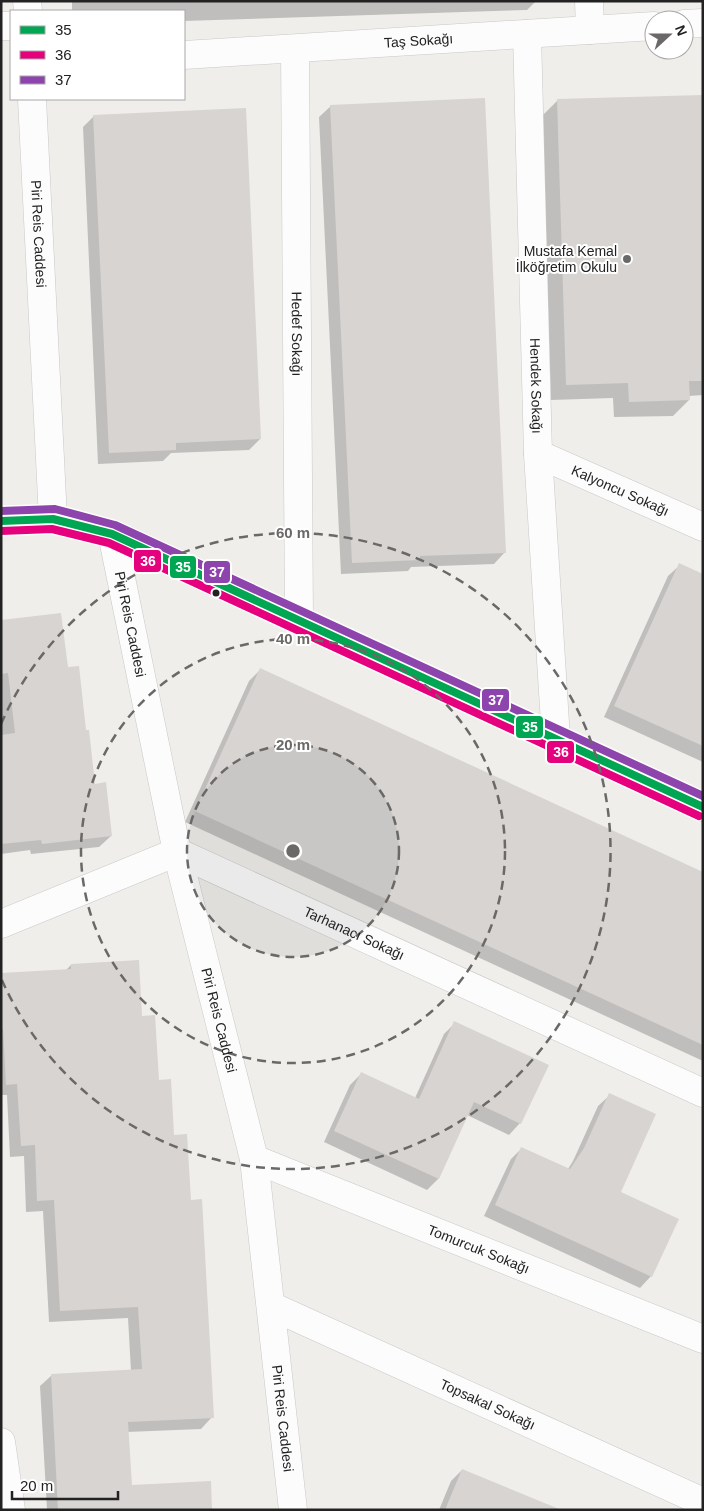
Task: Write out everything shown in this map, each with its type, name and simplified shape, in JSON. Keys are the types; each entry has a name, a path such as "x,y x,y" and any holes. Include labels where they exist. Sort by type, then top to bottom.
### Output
{"street":[{"path":"589,1 590,30"},
{"name":"Taş Sokağı","path":"185,55 644,27"},
{"name":"Hendek Sokağı","path":"527,34 538,454 556,739"},
{"name":"Hedef Sokağı","path":"295,48 299,620"},
{"name":"Piri Reis Caddesi","path":"32,100 52,519"},
{"name":"Kalyoncu Sokağı","path":"538,454 703,527"},
{"path":"1,521 52,519 112,534 703,807"},
{"name":"Piri Reis Caddesi","path":"112,534 177,852 254,1159 293,1510"},
{"path":"1,924 177,852"},
{"name":"Tarhanacı Sokağı","path":"177,852 703,1093"},
{"name":"Tomurcuk Sokağı","path":"254,1159 703,1340"},
{"name":"Topsakal Sokağı","path":"271,1306 703,1502"},
{"path":"1,1442 11,1510"}],"building":[{"name":"Mustafa Kemal İlköğretim Okulu","path":"703,95 703,381 689,381 690,400 629,402 628,383 566,385 557,99"},
{"path":"485,98 506,553 420,556 420,560 352,563 330,105"},
{"path":"246,108 261,439 176,443 176,450 109,453 93,115"},
{"path":"679,563 703,574 703,746 614,706"},
{"path":"61,613 68,667 79,666 86,730 89,730 95,784 106,782 112,836 42,844 41,840 1,844 1,735 15,733 8,673 1,674 1,620"},
{"path":"260,668 703,872 703,1045 195,811"},
{"path":"139,960 142,1016 155,1015 159,1080 171,1079 174,1135 187,1134 191,1200 202,1199 214,1418 128,1422 132,1485 211,1481 212,1510 58,1510 51,1374 142,1369 138,1307 60,1311 54,1200 37,1201 35,1145 21,1146 17,1084 6,1085 3,1029 1,1029 1,973 71,969 71,964"},
{"path":"454,1021 549,1065 521,1124 474,1102 439,1179 334,1131 361,1072 419,1099"},
{"path":"609,1093 656,1114 621,1192 679,1219 652,1277 495,1205 521,1147 570,1169 584,1148"},
{"path":"462,1469 559,1509 559,1510 445,1510"}],"transit line":[{"name":"37","path":"1,511 55,509 115,525 703,796"},
{"name":"35","path":"1,521 53,519 112,534 703,807"},
{"name":"36","path":"1,531 52,529 109,543 699,816"}],"place":[{"name":"Mustafa Kemal İlköğretim Okulu","path":"627,259"}]}
